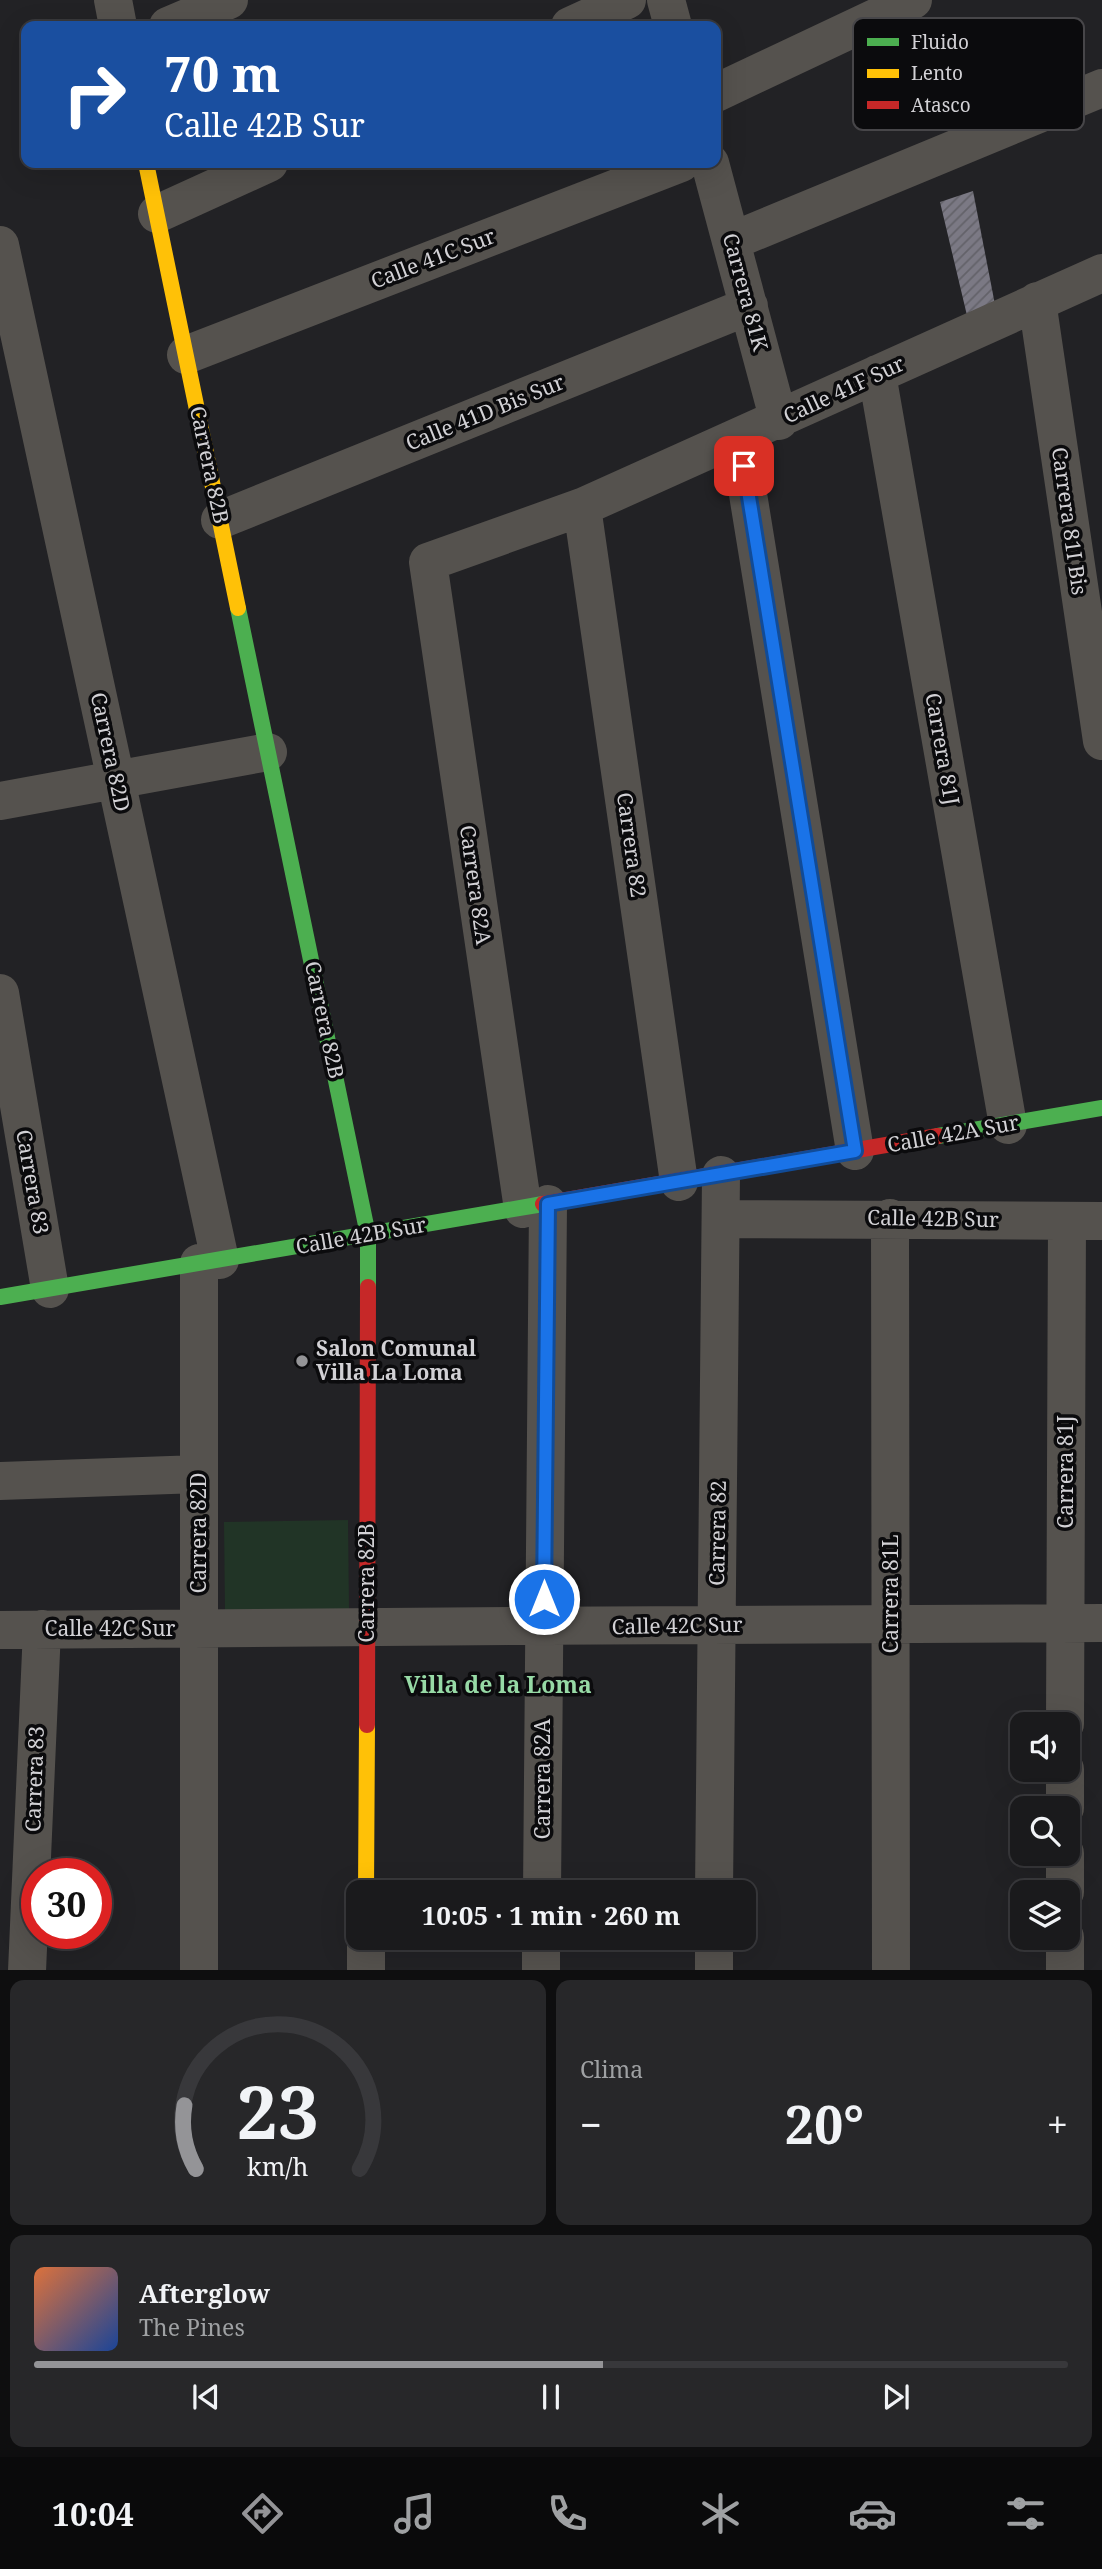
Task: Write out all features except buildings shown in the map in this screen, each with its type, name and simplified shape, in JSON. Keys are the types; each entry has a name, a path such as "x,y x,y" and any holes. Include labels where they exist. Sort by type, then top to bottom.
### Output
{"street":[{"path":"113,0 117,21"},
{"path":"180,21 229,0"},
{"path":"581,21 627,0"},
{"path":"666,0 672,21"},
{"path":"875,18 913,0"},
{"path":"721,91 853,28"},
{"path":"1084,95 1102,88"},
{"path":"732,242 1001,130"},
{"name":"Carrera 82B","path":"147,168 368,1235 366,1880"},
{"path":"157,214 258,168"},
{"name":"Calle 41C Sur","path":"186,355 668,168"},
{"name":"Carrera 81K","path":"711,168 779,421"},
{"name":"Carrera 82D","path":"0,245 116,779 210,1261 199,1474 199,1970"},
{"name":"Calle 41F Sur","path":"428,562 582,507 779,421 1102,273"},
{"name":"Carrera 81I Bis","path":"1037,301 1102,741"},
{"name":"Calle 41D Bis Sur","path":"220,520 749,306"},
{"name":"Carrera 81J","path":"877,374 1008,1125"},
{"path":"739,439 855,1151"},
{"name":"Carrera 82","path":"582,507 679,1182"},
{"name":"Carrera 82A","path":"428,562 535,1207 544,1627 542,1880"},
{"path":"0,801 268,751"},
{"name":"Carrera 83","path":"0,993 50,1289"},
{"name":"Calle 42A Sur","path":"722,1175 1102,1108"},
{"name":"Carrera 82","path":"714,1880 722,1175"},
{"name":"Calle 42B Sur","path":"0,1297 722,1175"},
{"name":"Carrera 81L","path":"890,1218 891,1970"},
{"name":"Calle 42B Sur","path":"722,1219 1084,1221"},
{"name":"Carrera 81J","path":"1067,1712 1084,1623 1084,1221"},
{"path":"0,1481 199,1474"},
{"name":"Calle 42C Sur","path":"0,1630 717,1626 891,1622 1084,1623"},
{"name":"Carrera 83","path":"27,1970 42,1629"},
{"path":"366,1950 366,1970"},
{"path":"541,1950 541,1970"},
{"path":"713,1970 714,1950"},
{"path":"1065,1950 1065,1970"}],"green space":[{"path":"348,1520 349,1609 225,1611 224,1522"}],"traffic: fast":[{"path":"238,608 368,1235 368,1287"},
{"path":"938,1136 1102,1108"},
{"path":"0,1297 543,1204"}],"traffic: slow":[{"path":"147,168 238,608"},
{"path":"366,1880 367,1725"}],"traffic: jam":[{"path":"543,1204 938,1136"},
{"path":"367,1725 368,1287"}],"place":[{"name":"Salon Comunal Villa La Loma","path":"302,1361"}],"district":[{"name":"Villa de la Loma","path":"498,1685"}],"route":[{"path":"544,1599 548,1204 855,1151 744,466"}]}
